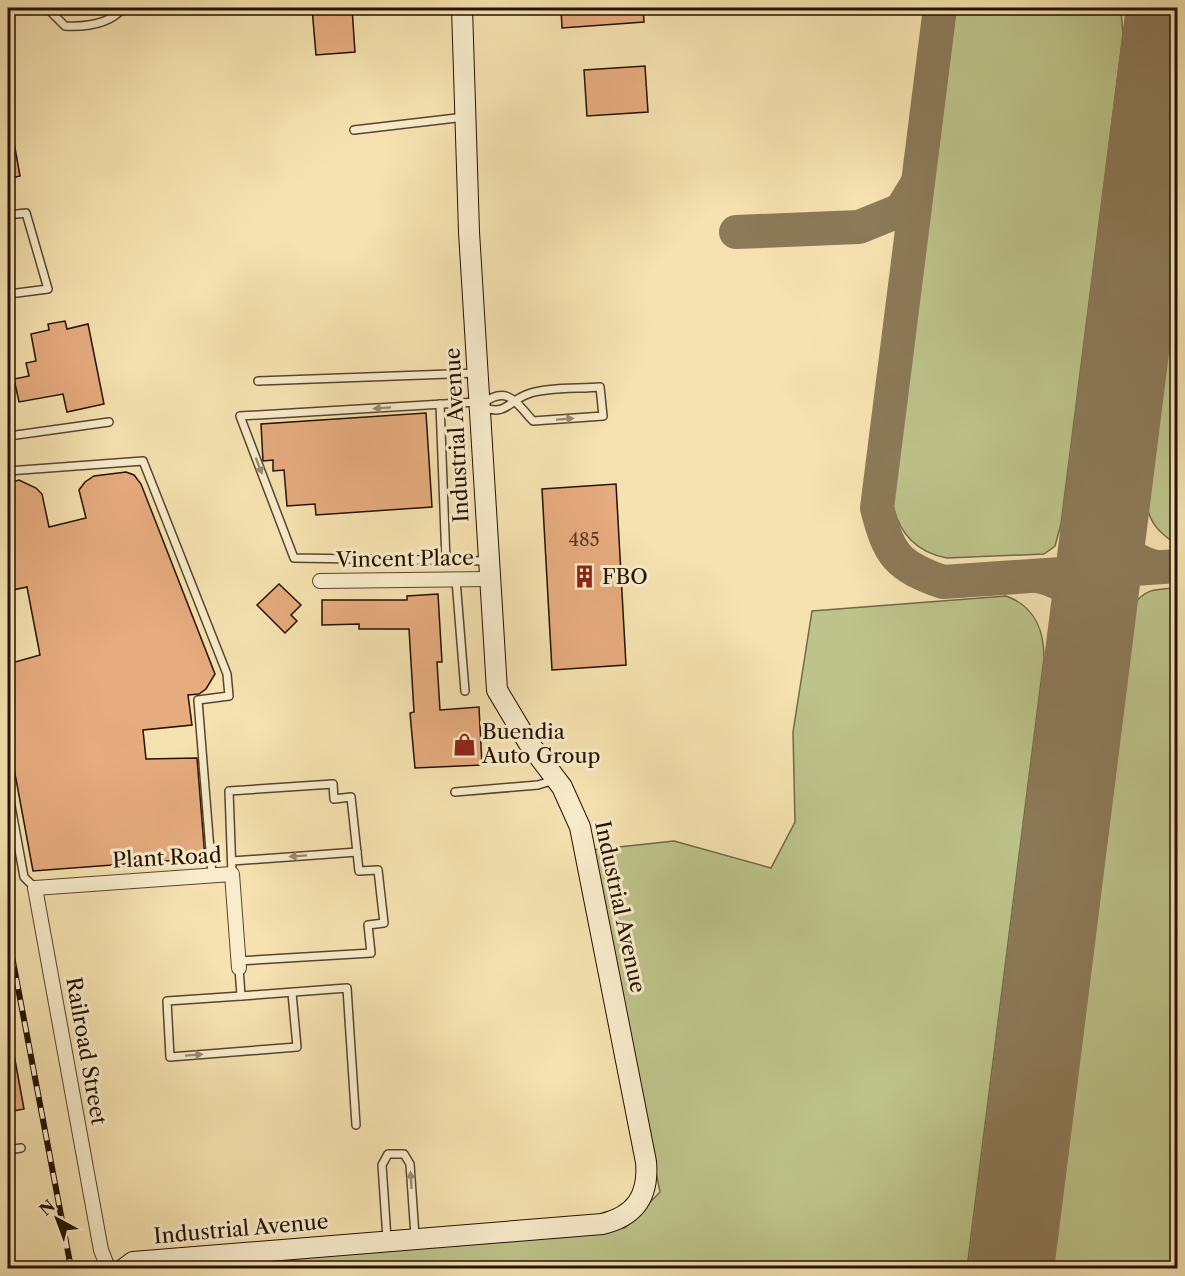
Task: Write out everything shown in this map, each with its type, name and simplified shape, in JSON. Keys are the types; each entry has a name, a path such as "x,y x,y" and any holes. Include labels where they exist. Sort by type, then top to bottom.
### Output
{"street":[{"path":"452,8 464,42"},
{"name":"Industrial Avenue","path":"125,1269 133,1262 602,1224 618,1220 638,1205 644,1195 646,1162 585,844 575,810 528,742 497,690 479,404 462,8"},
{"name":"Vincent Place","path":"320,581 456,580 489,570"},
{"name":"Plant Road","path":"35,888 212,875 232,867 239,965"},
{"name":"Railroad Street","path":"35,888 99,1239 108,1269"}],"lane":[{"path":"46,8 65,26 89,27 118,14 123,8"},
{"path":"354,130 466,117"},
{"path":"8,215 26,213 48,289 8,292"},
{"path":"258,381 478,373"},
{"path":"479,404 495,395 504,395 515,401 533,421 603,416 600,387 529,393 515,401 496,412 479,404 440,404 240,416 294,558 446,561 489,570"},
{"path":"440,404 446,561"},
{"path":"8,424 9,436 110,422"},
{"path":"8,471 142,461 227,674 229,696 198,700 212,875"},
{"path":"456,580 465,691"},
{"path":"455,792 538,785 556,780"},
{"path":"241,996 239,965 371,953 368,926 384,923 378,870 358,871 357,852 351,797 334,799 333,784 229,791 232,867 357,852"},
{"path":"8,790 24,877 35,888"},
{"path":"292,993 297,1047 170,1057 167,1001 347,988 356,1125"},
{"path":"8,1150 21,1148"},
{"path":"387,1241 382,1165 388,1155 404,1154 410,1164 415,1239"}],"green space":[{"path":"955,8 1119,8 1121,11 1123,34 1061,524 1055,546 1044,554 947,558 927,552 905,533 893,505"},
{"path":"1177,286 1178,542 1173,542 1156,527 1147,506"},
{"path":"1177,588 1177,1268 1052,1268 1133,607 1146,593 1157,589"},
{"path":"1006,596 1024,606 1036,619 1042,637 1044,658 967,1268 133,1268 158,1251 625,1228 660,1192 591,850 674,841 771,868 795,822 793,732 812,611"}],"building":[{"path":"312,8 352,8 355,52 316,55"},
{"path":"561,8 643,8 644,22 562,28"},
{"path":"645,66 648,112 587,116 584,70"},
{"path":"8,137 13,137 20,176 8,179"},
{"path":"65,321 67,329 88,324 104,404 67,412 63,394 19,402 14,379 29,376 26,363 36,361 31,334 49,330 48,324"},
{"path":"426,413 432,507 316,515 315,504 287,506 284,470 273,471 273,460 263,461 261,424"},
{"path":"126,472 134,475 141,484 215,674 206,689 199,694 188,695 192,725 143,730 146,759 197,758 205,858 33,871 8,736 8,664 40,655 27,587 8,591 8,483 19,480 36,488 42,494 49,527 86,518 79,490 85,482 94,476"},
{"name":"FBO","path":"616,484 626,665 552,670 542,489"},
{"path":"279,584 301,605 291,615 297,621 285,633 257,605"},
{"path":"438,594 442,662 437,662 440,710 479,707 482,765 415,768 410,713 414,712 409,629 359,629 359,624 322,625 322,600 407,600 407,596"},
{"path":"13,1049 24,1109 8,1112 8,1050"}],"taxiway":[{"path":"940,8 877,508 886,537 897,557 905,564 943,582 1178,566"},
{"path":"1164,8 1166,32"},
{"path":"736,232 859,227 901,210 917,184"},
{"path":"1106,507 1112,529 1121,546 1135,558 1155,567"},
{"path":"1038,576 1058,583 1073,594 1084,609 1091,629"}],"runway":[{"path":"1011,1268 1169,8"}],"railway":[{"path":"8,935 71,1268"}],"place":[{"name":"FBO","path":"584,577"},
{"name":"Buendia Auto Group","path":"464,744"}]}
